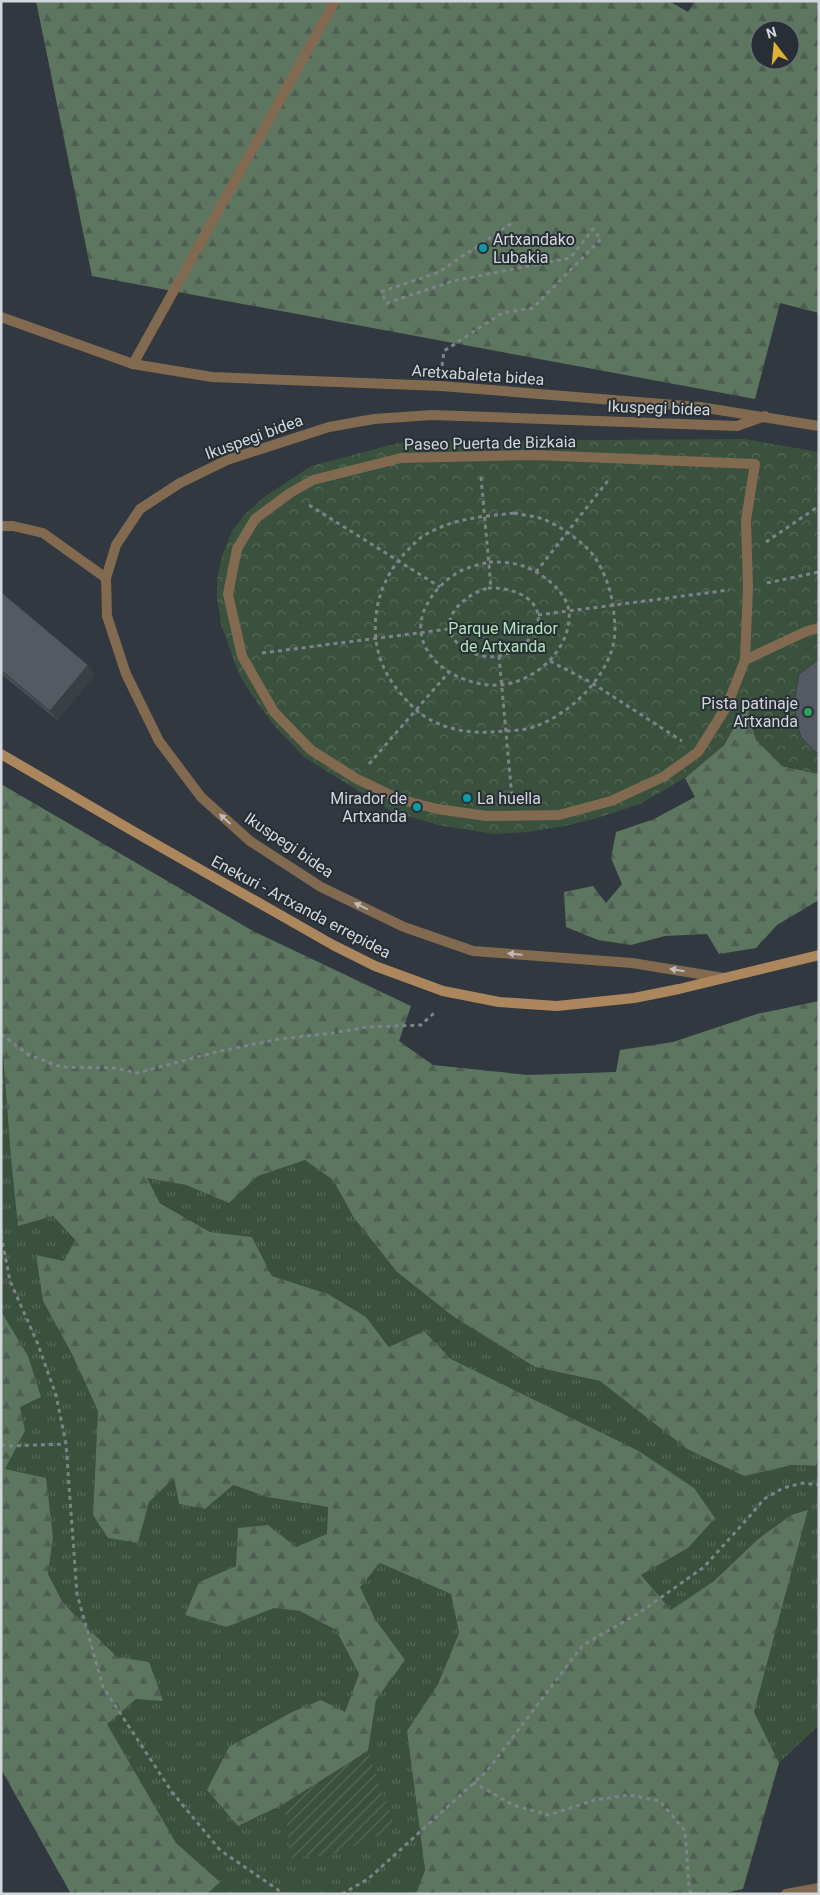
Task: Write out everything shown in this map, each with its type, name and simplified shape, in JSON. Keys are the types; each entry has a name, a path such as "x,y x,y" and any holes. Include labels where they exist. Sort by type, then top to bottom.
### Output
{"street":[{"path":"133,364 336,1"},
{"name":"Aretxabaleta bidea","path":"1,317 133,364 212,377 441,386 700,406 819,426"},
{"name":"Ikuspegi bidea","path":"725,978 632,963 474,951 404,927 321,887 250,841 201,797 159,741 126,674 108,616 106,578 116,545 140,509 180,483 227,460 329,427 374,419 432,415 737,426 765,416"},
{"name":"Paseo Puerta de Bizkaia","path":"534,455 755,464 746,520 748,587 745,660 727,706 698,752 663,777 611,801 559,815 487,816 437,809 399,799 356,779 311,750 274,712 242,656 228,594 237,549 255,518 290,493 313,480 401,458 479,456 534,455"},
{"path":"1,526 14,526 43,534 106,578"},
{"path":"745,660 807,631 819,628"},
{"name":"Enekuri - Artxanda errepidea","path":"1,754 154,844 333,945 375,966 443,991 498,1002 557,1006 634,998 819,955"},
{"path":"786,1894 819,1888"}],"path":[{"path":"444,350 502,313 533,308 601,239 593,229 570,258 453,281 387,303 381,292 439,272 512,223"},
{"path":"479,456 491,588"},
{"path":"536,572 626,458"},
{"path":"290,493 440,587"},
{"path":"747,559 770,538 819,506"},
{"path":"514,514 542,519 568,532 590,552 606,577 613,605 615,634 608,660 576,703 555,718 532,727 475,733 444,726 416,710 397,690 383,666 376,638 376,610 384,584 397,560 422,537 452,522 514,514"},
{"path":"489,562 506,562 523,566 536,572 558,590 569,611 568,630 550,661 536,673 520,681 502,685 484,685 467,681 437,662 426,648 421,632 423,614 430,598 440,587 456,574 472,566 489,562"},
{"path":"538,615 748,587 819,572"},
{"path":"491,588 507,589 524,596 533,604 538,615 537,627 530,638 511,653 499,656 486,657 474,654 454,640 449,629 450,617 466,598 476,592 491,588"},
{"path":"242,656 449,629"},
{"path":"499,656 514,816"},
{"path":"550,661 592,684 698,752"},
{"path":"356,779 450,672"},
{"path":"1,1034 29,1054 60,1066 115,1068 137,1073 216,1052 279,1039 367,1027 421,1025 434,1013"},
{"path":"1,1235 10,1281 37,1342 56,1395 66,1444 77,1594 103,1687 172,1792 220,1850 284,1894"},
{"path":"1,1445 66,1444"},
{"path":"342,1894 368,1880 487,1771 583,1645 639,1613 704,1567 764,1498 783,1488 803,1483 819,1485"},
{"path":"473,1782 513,1805 549,1815 595,1800 629,1795 660,1801 685,1831 691,1894"}],"green space":[{"path":"36,1 669,1 688,12 695,1 819,1 819,313 780,303 755,399 92,276"},
{"name":"Parque Mirador de Artxanda","path":"744,439 819,452 819,774 782,766 756,740 748,716 751,697 724,745 685,778 640,804 594,819 528,832 494,834 438,825 391,811 304,757 276,728 251,694 238,672 221,624 217,599 217,580 222,556 232,531 245,514 264,497 311,466 406,441"},
{"path":"751,696 782,766 819,774 819,900 777,925 756,948 719,954 707,934 665,936 631,945 598,940 566,927 564,892 593,886 606,903 622,884 611,858 616,832 654,819 695,797 685,778 724,745"},
{"path":"1,784 253,931 411,1006 399,1041 433,1065 528,1075 616,1072 620,1050 673,1042 757,1014 819,1001 819,1458 816,1466 792,1465 744,1476 687,1449 600,1381 535,1367 454,1317 397,1272 354,1218 333,1180 305,1160 258,1176 229,1203 186,1185 147,1178 160,1203 210,1232 252,1237 272,1276 328,1294 366,1317 389,1347 424,1331 451,1359 637,1450 694,1488 715,1518 688,1548 641,1575 671,1610 714,1581 757,1540 791,1515 808,1510 754,1712 779,1763 743,1889 721,1894 416,1894 425,1870 407,1731 438,1684 459,1633 451,1594 380,1563 360,1587 375,1619 405,1660 376,1700 368,1751 284,1804 238,1826 207,1790 229,1747 292,1712 321,1700 345,1712 359,1674 336,1630 300,1611 274,1608 227,1627 185,1615 199,1582 236,1566 238,1528 268,1525 296,1547 327,1534 328,1507 267,1497 233,1485 205,1509 179,1504 174,1478 149,1502 138,1543 108,1538 93,1515 98,1411 72,1354 43,1301 36,1255 64,1261 75,1240 53,1216 18,1226 3,1054 1,1055"},
{"path":"3,1053 11,1159 19,1225 53,1216 75,1241 64,1261 36,1255 43,1301 72,1354 98,1411 93,1515 108,1538 138,1543 149,1502 174,1477 179,1504 205,1509 232,1485 267,1497 328,1507 327,1534 296,1547 268,1525 236,1566 199,1582 227,1627 274,1608 300,1611 336,1630 359,1674 345,1712 238,1826 284,1804 292,1858 327,1856 394,1825 368,1751 376,1700 404,1659 375,1619 359,1586 380,1563 451,1594 459,1633 438,1684 407,1731 425,1870 416,1894 207,1894 220,1882 176,1844 107,1724 136,1699 117,1657 63,1603 48,1574 53,1538 5,1469 25,1431 1,1313 1,1055"},
{"path":"305,1159 333,1180 354,1218 397,1272 454,1317 535,1367 600,1381 687,1449 744,1476 792,1465 816,1466 819,1458 819,1725 779,1763 754,1712 808,1510 757,1540 714,1581 671,1610 641,1575 688,1548 637,1450 451,1359 424,1331 390,1347 366,1317 328,1294 272,1276 252,1237 210,1232 160,1202 146,1177 186,1185 229,1203 258,1176"},
{"path":"2,1313 28,1356 41,1397 20,1407 25,1431 5,1469 46,1478 53,1538 48,1574 63,1603 117,1657 149,1662 163,1701 136,1699 107,1724 176,1843 220,1882 207,1894 71,1894 1,1769"},
{"path":"368,1751 394,1824 378,1836 327,1856 291,1858 284,1804"}],"building":[{"path":"1,592 88,665 50,711 1,670"},
{"name":"Pista patinaje Artxanda","path":"819,659 819,754 801,737 796,721 795,697 799,674"}],"place":[{"name":"Artxandako Lubakia","path":"483,248"},
{"name":"Pista patinaje Artxanda","path":"808,712"},
{"name":"La huella","path":"467,798"},
{"name":"Mirador de Artxanda","path":"417,807"}]}
